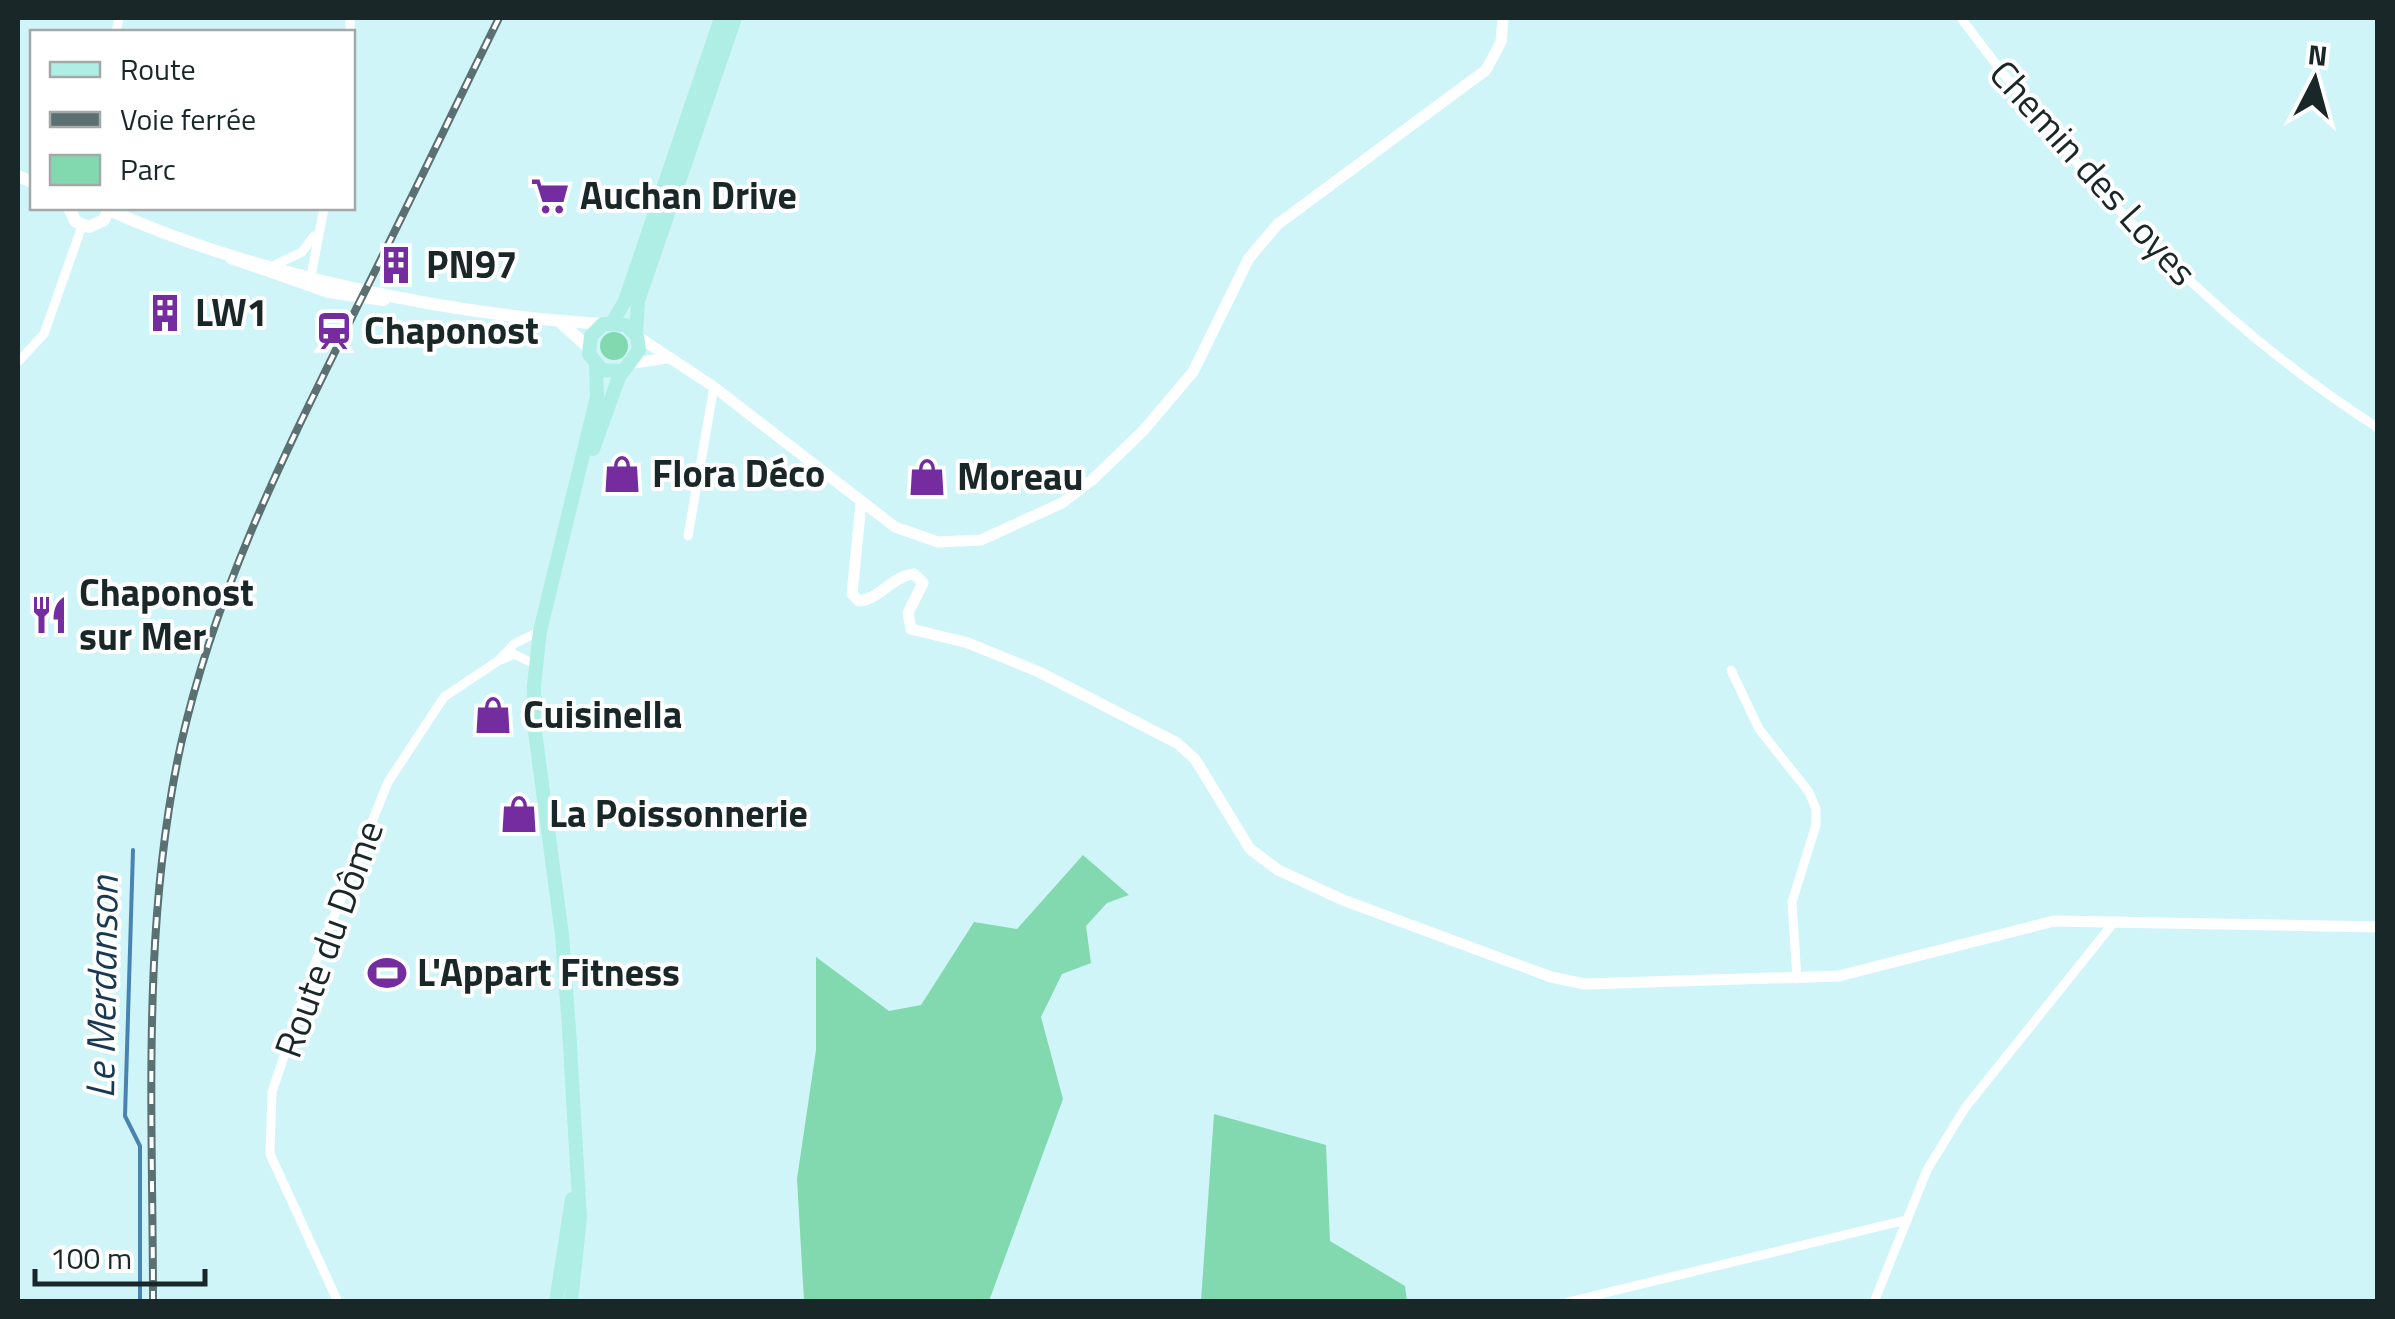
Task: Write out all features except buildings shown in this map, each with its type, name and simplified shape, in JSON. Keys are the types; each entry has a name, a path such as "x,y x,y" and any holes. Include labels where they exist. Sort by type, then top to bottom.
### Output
{"main road":[{"path":"588,347 594,331 608,323 626,298 721,18"},
{"path":"577,488 628,367 639,350 638,301 735,18"},
{"path":"70,210 82,226 100,224 108,210"},
{"path":"112,210 225,253 311,276 420,300 559,321 626,325 636,335"},
{"path":"225,253 241,264 329,292 376,300 420,300"},
{"path":"559,321 588,347 596,366 597,397 540,631 534,724 562,934 580,1218 571,1302"},
{"path":"596,366 609,372 628,367"},
{"path":"556,1302 575,1169"}],"street":[{"path":"636,335 714,387 862,502 916,536 957,542 981,540 1062,503 1143,431 1193,372 1249,258 1278,224 1486,70 1500,42 1503,18"},
{"name":"Chemin des Loyes","path":"1961,18 2030,111 2134,232 2186,282 2333,400 2378,428"},
{"path":"311,276 323,210"},
{"path":"18,362 44,334 82,226"},
{"path":"275,265 302,252 316,234"},
{"path":"628,367 671,358"},
{"path":"688,536 714,387"},
{"path":"862,502 852,594 859,601 867,600 899,576 914,574 924,582 908,613 911,629 968,643 1038,672 1177,743 1195,759 1250,848 1278,870 1343,900 1551,977 1585,984 1797,978 1884,967 2030,924 2116,921 2378,927"},
{"name":"Route du Dôme","path":"338,1302 270,1154 272,1092 316,964 388,782 444,697 498,661 514,644 540,631"},
{"path":"498,661 514,654 536,665"},
{"path":"1732,670 1759,729 1808,792 1816,809 1816,826 1792,902 1797,978"},
{"path":"1874,1302 1928,1170 1965,1108 2116,921"},
{"path":"1568,1302 1906,1220"}],"green space":[{"path":"614,332 624,336 628,346 624,356 614,360 604,356 600,346 604,336"},
{"path":"1083,855 1129,895 1107,903 1086,926 1091,963 1062,974 1041,1017 1063,1099 989,1301 804,1301 797,1179 816,1050 816,957 889,1011 921,1005 974,922 1017,929"},
{"path":"1214,1114 1326,1145 1330,1241 1405,1286 1407,1301 1201,1301"}],"waterway":[{"name":"Le Merdanson","path":"133,850 125,1116 140,1146 140,1302"}],"railway":[{"path":"153,1302 151,1092 155,951 168,813 196,686 234,573 281,464 499,18"}],"place":[{"name":"Auchan Drive","path":"550,196"},
{"name":"PN97","path":"396,265"},
{"name":"LW1","path":"165,313"},
{"name":"Chaponost","path":"334,331"},
{"name":"Flora Déco","path":"622,474"},
{"name":"Moreau","path":"927,477"},
{"name":"Chaponost sur Mer","path":"49,615"},
{"name":"Cuisinella","path":"493,715"},
{"name":"La Poissonnerie","path":"519,814"},
{"name":"L'Appart Fitness","path":"387,973"}]}
